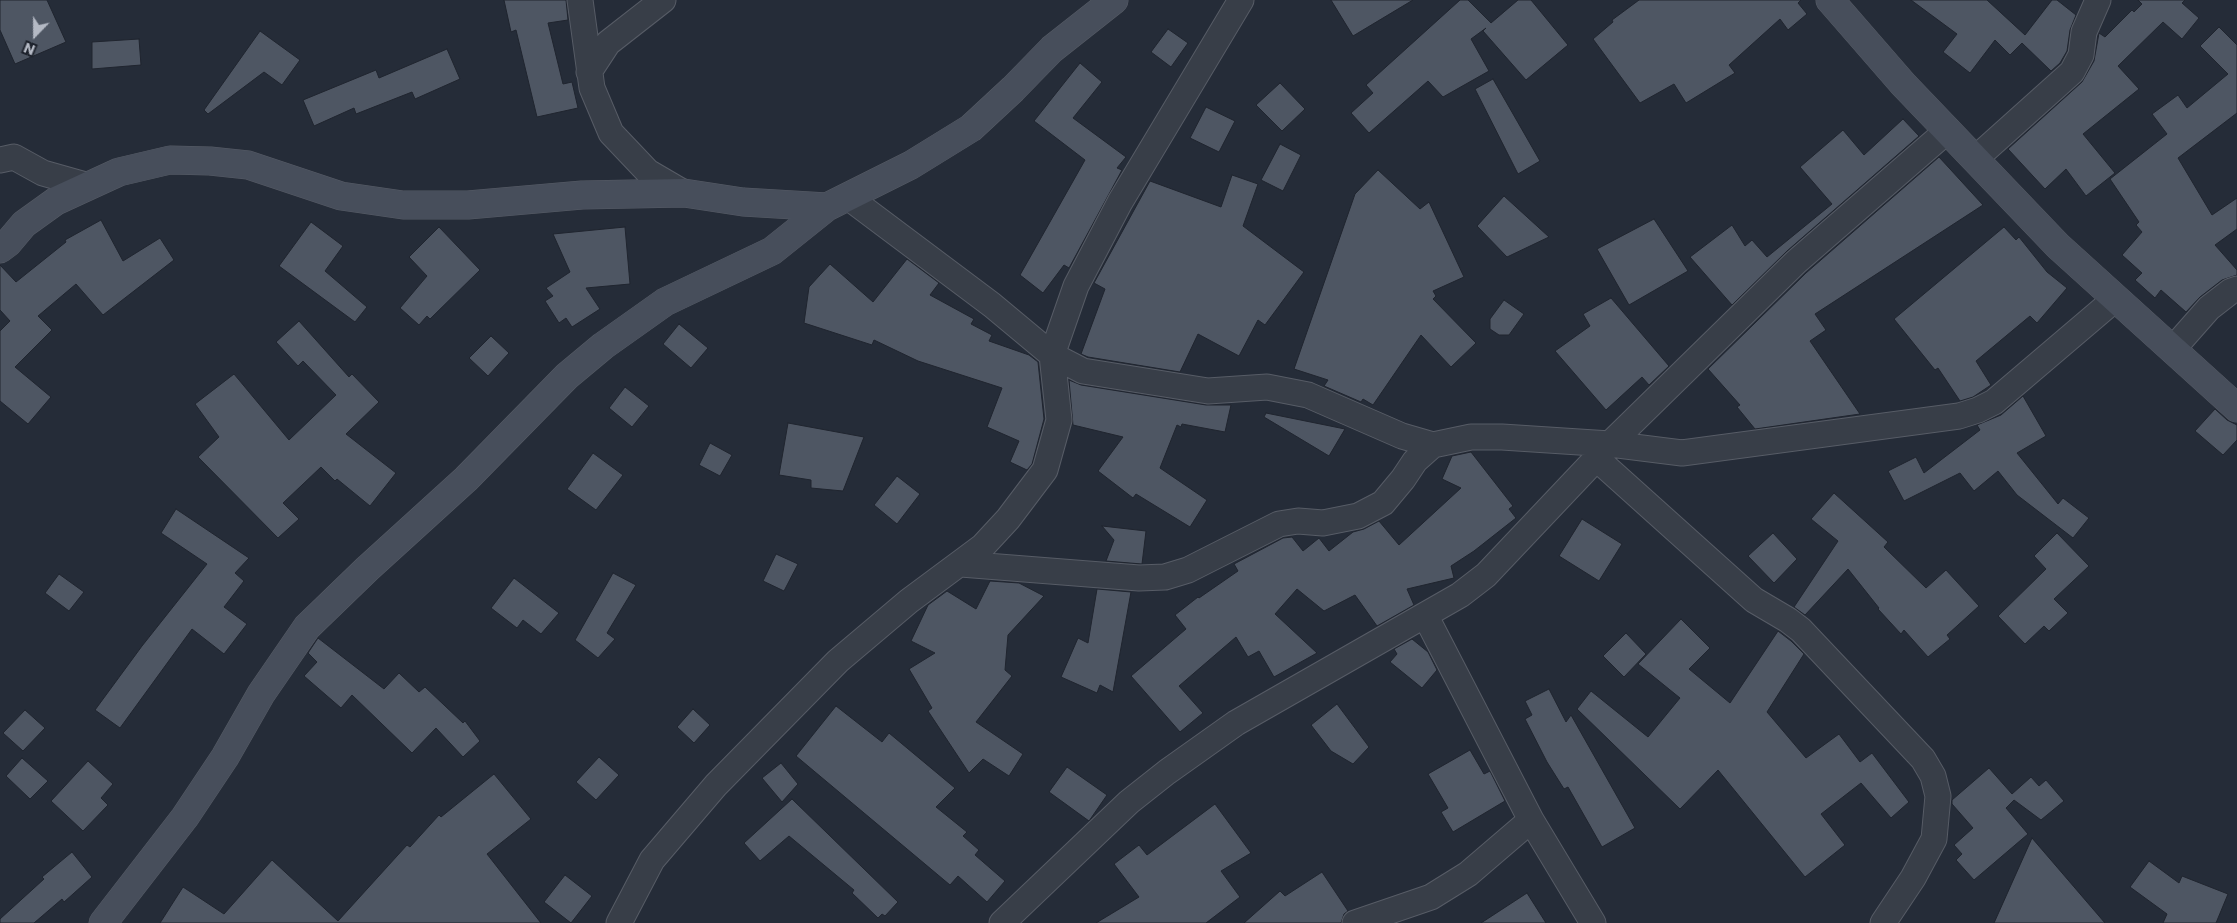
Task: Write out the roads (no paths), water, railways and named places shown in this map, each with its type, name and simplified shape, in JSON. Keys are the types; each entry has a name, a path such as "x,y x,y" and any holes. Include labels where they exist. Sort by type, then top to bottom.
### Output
{"street":[{"path":"580,0 592,88 610,133 648,172 684,193"},
{"path":"590,72 608,44 663,0"},
{"path":"103,923 185,817 225,757 261,694 307,627 466,479 567,376 604,346 665,302 772,251 837,202 911,165 971,128 1052,49 1114,0"},
{"path":"619,923 652,860 716,785 838,662 909,601 984,546 1008,519 1045,470 1060,420 1052,355 1076,286 1115,210 1241,0"},
{"path":"1830,0 1903,84 2058,246 2114,299 2237,408"},
{"path":"1975,159 2072,72 2081,55 2084,32 2098,0"},
{"path":"1002,923 1129,802 1167,772 1236,723 1460,595 1486,575 1604,452 1796,262 1948,130"},
{"path":"0,160 14,157 43,173 89,186"},
{"path":"0,249 8,243 24,224 56,201 119,172 170,160 210,161 248,165 341,196 403,205 468,205 582,195 684,193 743,202 837,202 985,299 1052,355 1083,371 1208,391 1267,387 1308,395 1402,436 1433,445 1479,436 1604,452 1682,453 1959,416 1994,402 2114,299"},
{"path":"2172,350 2209,308 2231,291 2237,290"},
{"path":"961,564 1139,578 1164,577 1188,570 1279,524 1323,522 1358,516 1384,503 1415,461 1433,445"},
{"path":"1604,452 1754,600 1801,630 1923,759 1933,776 1938,796 1934,839 1913,878 1883,923"},
{"path":"1425,615 1531,820 1593,923"},
{"path":"1355,923 1431,897 1468,874 1531,820"}]}
